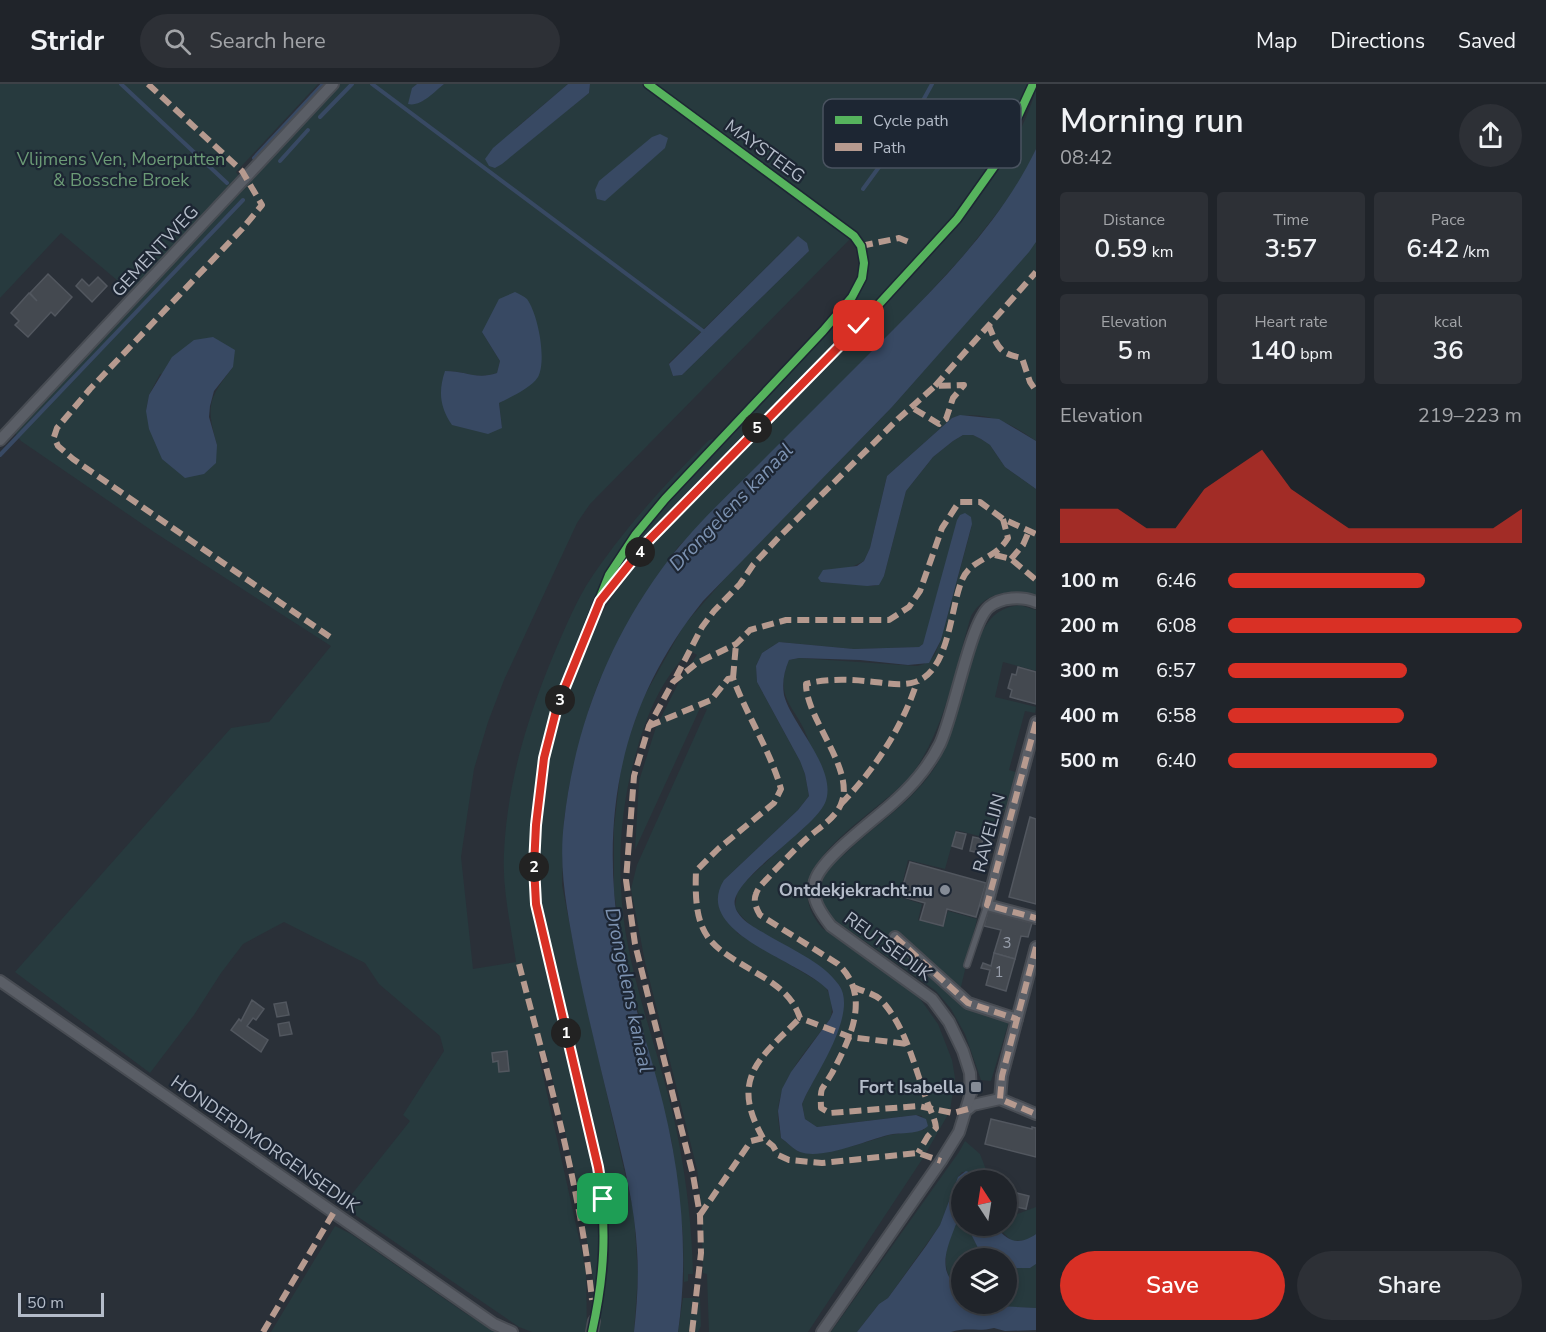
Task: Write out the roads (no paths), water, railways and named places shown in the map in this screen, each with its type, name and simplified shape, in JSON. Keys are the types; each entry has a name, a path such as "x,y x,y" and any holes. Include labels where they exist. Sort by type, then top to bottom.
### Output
{"street":[{"name":"GEMENTWEG","path":"0,440 333,84"},
{"name":"REUTSEDIJK","path":"822,1332 941,1161 959,1132 968,1109 971,1093 970,1073 963,1050 932,999 831,926 820,911 814,894 815,880 825,863 895,801 931,760 941,742 978,623 988,608 1007,599 1027,598 1036,602"},
{"name":"RAVELIJN","path":"987,904 1036,722"},
{"path":"987,904 1036,918"},
{"path":"895,937 968,1003 1017,1018"},
{"path":"1000,1099 1002,1076 1036,947"},
{"name":"HONDERDMORGENSEDIJK","path":"0,981 494,1324 512,1332"},
{"path":"968,1109 973,1105 1000,1099 1036,1114"},
{"path":"592,1332 594,1320"}],"lane":[{"path":"967,966 987,904"}],"water":[{"path":"417,84 444,84 422,101 408,104 412,88"},
{"path":"568,84 590,84 589,93 502,164 495,168 489,166 485,159 493,148"},
{"path":"660,134 668,138 665,148 605,201 597,199 595,190 599,181 652,137"},
{"name":"Drongelens kanaal","path":"1036,149 1036,242 1029,252 892,407 703,601 653,677 636,717 624,758 616,800 613,844 614,889 619,935 627,972 658,1084 672,1145 681,1207 683,1270 678,1332 634,1332 638,1271 634,1218 577,964 563,876 564,822 569,788 585,722 596,690 624,628 661,570 683,542 953,267 1007,199"},
{"path":"798,236 807,243 809,251 682,375 673,376 669,364"},
{"path":"515,292 527,299 538,326 542,360 538,377 526,388 499,403 502,428 488,434 452,425 441,399 441,386 445,371 477,375 497,373 500,361 482,332 499,299"},
{"path":"213,337 235,350 233,367 214,391 210,406 209,417 217,445 216,463 204,474 185,478 162,459 149,429 146,411 149,395 172,357 194,340"},
{"path":"960,415 999,419 1036,441 1036,489 1005,467 990,445 973,435 963,435 933,457 906,491 884,576 879,585 821,582 818,578 823,570 857,566 864,561 870,548 887,476 952,418"},
{"path":"965,513 971,517 972,524 941,640 929,663 908,665 860,660 799,658 789,660 785,673 783,690 788,707 820,762 828,790 825,803 817,814 744,883 736,896 735,906 739,915 751,925 804,956 832,976 844,996 844,1010 834,1041 802,1104 805,1119 817,1127 916,1115 926,1119 928,1126 920,1131 888,1135 831,1152 809,1154 800,1152 781,1138 778,1111 782,1089 791,1072 833,1012 828,990 814,979 753,944 735,930 722,915 718,899 724,880 798,810 809,796 800,761 757,682 756,666 762,653 779,642 854,649 919,647 923,644 957,520"},
{"path":"951,1196 952,1236 945,1261 951,1280 951,1314 1017,1314 1017,1307 1036,1308 1036,1330 1005,1331 994,1328 951,1332 857,1332 879,1304 888,1298 940,1225"},
{"path":"1036,1234 1036,1264 1030,1268 1017,1268 1017,1248 978,1248 972,1236 1004,1236 1019,1241"}],"waterway":[{"path":"121,84 227,183"},
{"path":"254,158 323,84"},
{"path":"320,117 352,84"},
{"path":"372,84 703,331"},
{"path":"924,99 932,84"},
{"path":"280,161 308,130"},
{"path":"863,189 878,168"},
{"path":"0,455 243,200"}],"place":[{"name":"Ontdekjekracht.nu","path":"945,890"},
{"name":"Fort Isabella","path":"976,1087"}],"park label":[{"name":"Vlijmens Ven, Moerputten & Bossche Broek","path":"121,169"}]}
